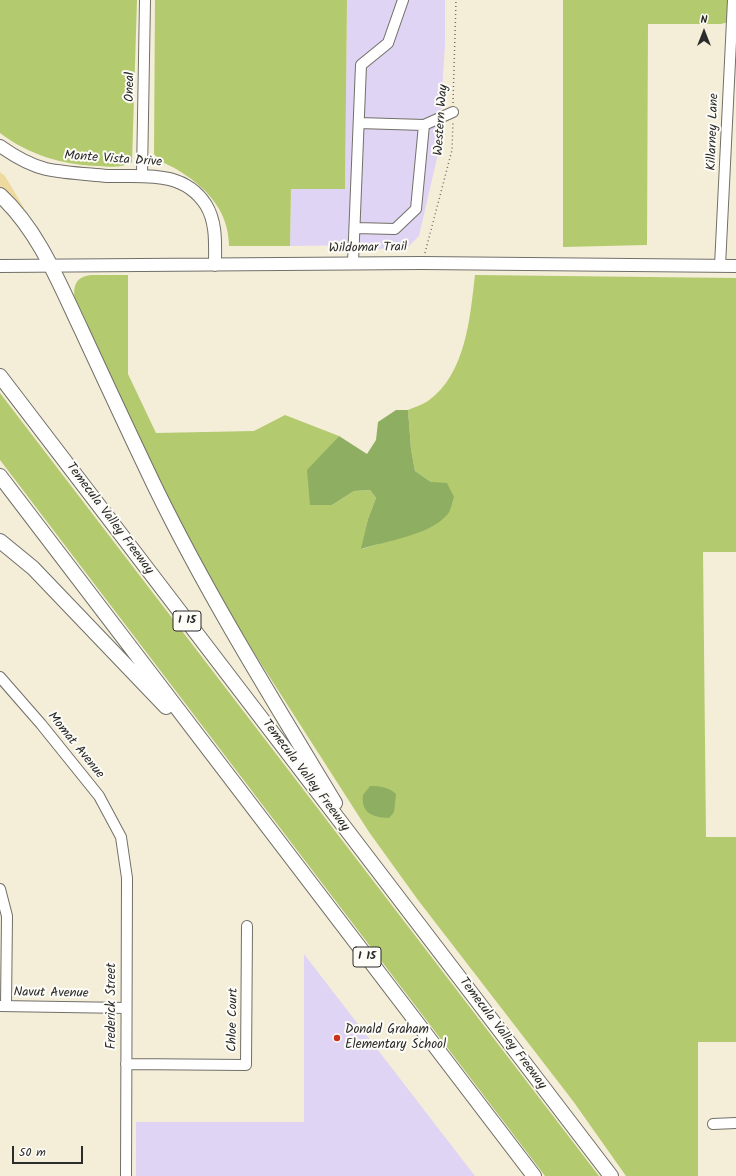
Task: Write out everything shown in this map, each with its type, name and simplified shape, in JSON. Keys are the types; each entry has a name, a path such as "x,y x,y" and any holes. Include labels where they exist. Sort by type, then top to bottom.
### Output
{"highway":[{"path":"0,195 23,220 52,266 156,489 190,556 222,615 373,865"},
{"name":"Temecula Valley Freeway","path":"0,376 611,1176"},
{"name":"I 15","path":"0,476 212,756 534,1176"},
{"path":"0,540 33,568 212,756"}],"main road":[{"name":"Monte Vista Drive","path":"0,146 17,158 45,168 108,176 142,174 167,178 190,187 206,205 215,227 215,265"},
{"name":"Wildomar Trail","path":"0,266 422,263 736,266"}],"street":[{"name":"Oneal","path":"142,174 145,0"},
{"path":"353,263 361,65 388,43 403,0"},
{"name":"Killarney Lane","path":"720,266 733,0"},
{"path":"359,123 424,125 453,112"},
{"path":"354,228 395,229 416,209 424,125"},
{"name":"Momat Avenue","path":"0,677 99,796 121,837"},
{"path":"0,693 8,685"},
{"name":"Frederick Street","path":"121,837 127,878 126,1176"},
{"path":"0,889 7,916 3,1006"},
{"name":"Chloe Court","path":"126,1064 246,1065 248,926"},
{"name":"Navut Avenue","path":"3,1006 126,1008"},
{"path":"713,1124 736,1123"}],"path":[{"name":"Western Way","path":"422,263 452,150 456,0"}],"shaded area":[{"path":"347,0 445,0 445,45 438,154 419,236 407,248 373,249 372,245 290,246 291,189 345,189"},
{"name":"Donald Graham Elementary School","path":"304,954 475,1176 136,1176 136,1122 304,1122"}],"green space":[{"path":"0,0 137,0 132,162 112,167 72,164 35,153 11,141 0,133"},
{"path":"155,0 347,0 345,189 291,189 290,246 229,246 225,221 220,210 206,191 187,176 161,161 154,154"},
{"path":"563,0 731,0 729,22 721,24 648,24 647,245 563,247"},
{"path":"91,275 128,275 128,374 156,433 254,431 285,415 339,436 308,470 332,505 354,491 370,490 376,498 368,519 362,549 385,542 431,482 415,471 411,449 408,410 428,401 441,390 451,376 464,344 471,309 475,275 736,278 736,552 703,552 706,837 736,837 736,1042 698,1042 698,1176 626,1176 573,1101 418,900 369,832 233,620 180,523 75,302 74,292 76,284 81,278"},
{"path":"0,393 599,1176 545,1176 0,460"},
{"path":"396,410 408,410 411,449 415,471 431,482 447,483 454,497 447,515 430,528 361,549 368,519 376,498 370,490 354,491 332,505 310,505 307,470 339,436 367,454 376,440 378,422"},
{"path":"370,786 384,787 396,794 394,812 389,818 378,817 366,810 363,795"}],"sand":[{"path":"0,172 5,176 24,208 26,227 0,195"}],"place":[{"name":"Donald Graham Elementary School","path":"337,1038"}]}
